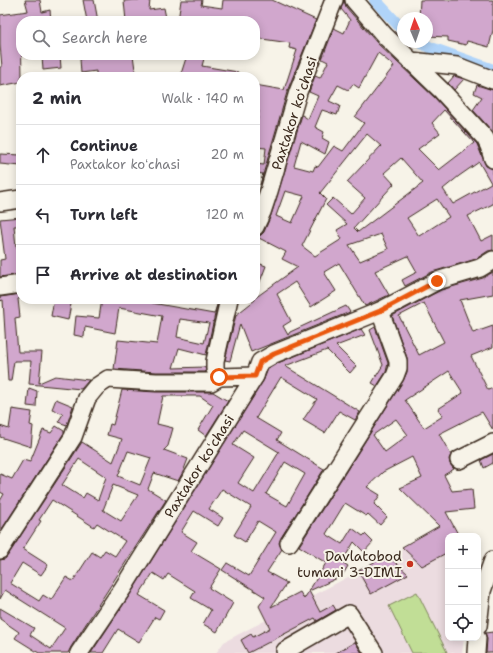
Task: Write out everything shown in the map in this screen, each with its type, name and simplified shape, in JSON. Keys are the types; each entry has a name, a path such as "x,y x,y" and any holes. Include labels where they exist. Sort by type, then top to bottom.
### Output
{"street":[{"name":"Paxtakor koʻchasi","path":"260,216 269,191 298,92 334,0"},
{"path":"354,0 385,36 442,91 485,138 493,159"},
{"path":"411,61 456,66 493,80"},
{"path":"0,202 16,200"},
{"name":"Paxtakor koʻchasi","path":"79,653 123,588 255,376 260,362 274,354 380,311 437,281 480,268 493,260"},
{"path":"0,287 16,285"},
{"path":"219,377 215,369 215,361 228,304"},
{"path":"289,543 395,376 398,368 398,361 380,311"},
{"path":"0,550 72,437 87,398 96,387 108,379 156,382 211,382 219,377 255,376"},
{"path":"459,460 493,443"},
{"path":"480,605 482,591 493,560"},
{"path":"287,653 285,651 349,614 374,653"},
{"path":"476,653 477,641"}],"shaded area":[{"name":"Davlatobod tumani 3-DIMI","path":"449,524 449,533 445,533 445,641 464,641 462,653 216,653 224,642"}],"green space":[{"path":"417,592 447,652 446,653 412,653 389,606"}],"building":[{"path":"25,0 40,0 42,12 50,10 51,16 16,16 16,60 22,60 22,72 16,72 16,83 0,86 0,67 2,67 0,15 28,11"},
{"path":"83,0 94,0 97,16 86,16"},
{"path":"150,0 149,10 164,8 166,16 126,16 124,1"},
{"path":"181,0 202,0 201,5 222,8 223,0 272,0 316,20 288,89 260,185 263,174 260,174 260,165 264,165 266,148 260,147 260,86 284,90 297,50 289,48 290,43 260,39 260,16 179,16"},
{"path":"344,0 346,7 377,43 435,98 477,144 486,166 493,169 493,204 468,216 481,241 493,235 493,250 488,251 476,259 432,272 405,286 402,280 417,272 408,256 375,271 389,295 365,306 339,263 324,272 336,291 311,307 295,282 277,294 291,321 283,326 288,335 290,332 346,306 350,312 251,352 240,324 230,361 225,360 236,315 250,304 260,304 260,294 298,267 282,259 286,252 260,239 260,236 264,232 271,215 302,115 308,119 318,96 309,92 315,76 320,78 328,62 322,59 334,28 344,33 350,20 341,9","holes":["378,53 394,66 355,117 364,123 343,151 334,146 318,167 315,166 313,171 294,166 301,141 325,154 329,142 322,138 324,132 315,127 322,110 337,115 340,106 329,101 338,85 348,90 353,84 359,88","444,110 474,143 439,170 418,149 440,133 432,123","367,134 381,146 347,182 365,198 351,214 333,198 326,205 347,224 337,230 342,239 315,256 302,246 326,199 320,193","401,158 423,183 358,232 354,228 394,184 384,173","479,162 491,183 453,204 443,189","285,191 304,196 292,223 276,216","437,199 449,217 419,236 407,218","381,234 388,249 360,261 349,245"]},
{"path":"420,0 493,0 493,30 489,47 467,41 466,45 448,41 448,37 433,36 433,12 419,12"},
{"path":"42,60 60,60 61,68 43,70"},
{"path":"80,60 134,60 135,72 96,71 81,72"},
{"path":"185,60 204,60 202,66 238,72 182,72"},
{"path":"454,76 464,79 454,90 448,83"},
{"path":"477,85 493,90 493,132 473,110 482,97 474,93"},
{"path":"0,154 16,155 16,166 0,164"},
{"path":"16,217 16,226 14,226 16,275 0,277 0,260 5,259 0,219"},
{"path":"260,264 266,266 260,282"},
{"path":"493,272 493,294 460,300 473,333 493,326 493,347 471,356 488,390 493,388 493,430 482,412 439,434 451,455 449,459 450,464 454,469 444,475 452,491 472,489 474,509 446,512 457,533 445,533 445,554 422,566 402,547 439,526 400,488 422,478 412,457 383,472 367,487 380,495 374,504 387,517 380,525 368,514 366,516 345,503 326,534 342,544 352,528 363,536 365,534 373,542 364,552 354,542 342,562 348,566 342,576 309,591 320,612 333,605 336,610 317,621 315,618 248,653 241,640 251,634 253,637 270,628 259,606 265,597 222,570 227,563 249,576 276,532 258,521 245,542 234,535 251,507 222,489 209,509 223,518 218,526 194,511 181,532 197,542 191,551 221,569 209,588 233,603 217,632 203,624 211,610 191,598 195,591 168,574 164,580 153,573 139,595 164,610 159,619 155,617 139,642 118,629 103,653 91,653 131,593 263,381 268,369 278,363 361,329 365,335 336,346 356,366 350,373 327,350 285,366 360,412 355,420 339,411 325,433 303,420 317,399 281,377 256,418 281,433 277,440 324,469 281,538 279,543 282,549 267,572 287,583 271,607 300,592 304,599 326,563 299,546 403,381 407,372 407,358 392,316 441,290 483,278","holes":["424,303 444,342 419,355 399,316","449,371 463,393 438,409 443,416 424,428 405,400","396,419 408,435 385,452 373,435","243,430 279,452 254,493 238,483 254,458 233,445","285,462 305,474 287,506 266,494"]},
{"path":"16,295 16,304 19,304 20,317 15,318 18,352 42,352 39,383 55,376 89,380 81,389 29,384 31,361 14,361 11,381 8,381 3,300 0,301 0,297"},
{"path":"53,304 71,304 68,320 51,316"},
{"path":"101,304 158,304 214,314 217,305 206,355 179,348 173,368 205,367 206,372 156,372 114,369 118,340 157,344 162,316 119,308 115,333 85,327 84,337 74,335 76,316 99,318","holes":["180,319 209,323 204,343 177,337"]},
{"path":"375,327 388,363 386,372 377,386 372,383 383,365 370,330"},
{"path":"29,388 37,391 36,407 27,406"},
{"path":"122,390 156,392 213,392 228,401 206,436 198,430 213,405 200,396 163,396 157,424 173,428 168,446 164,450 188,459 183,472 178,481 154,473 148,489 166,500 68,653 39,653 15,638 19,632 0,619 0,608 34,628 30,635 51,649 65,628 5,590 0,599 0,560 5,559 8,555 82,442 113,462 122,439 107,435 110,424 113,425","holes":["128,451 151,458 140,485 118,476","79,459 106,477 98,500 86,493 83,498 62,485","113,485 138,495 121,521 103,510","52,500 94,527 97,523 125,541 115,556 105,550 100,557 92,552 73,581 66,577 51,600 43,595 39,601 10,583 22,563 41,575 48,565 23,549 41,521 39,520"]},
{"path":"56,399 73,406 67,425 58,422 63,414 52,409"},
{"path":"12,409 32,412 30,425 33,426 31,447 0,437 0,426 9,429"},
{"path":"56,426 64,431 64,433 0,532 0,501 4,494 0,492 0,474 12,479 23,460 30,462 43,430 51,433"},
{"path":"493,454 493,463 484,468 481,460"},
{"path":"387,555 408,574 371,594 358,571"},
{"path":"493,632 493,653 486,653 487,639 485,633"},
{"path":"355,642 362,653 336,653"}],"waterway":[{"path":"375,0 397,24"},
{"path":"431,48 493,70"}],"place":[{"name":"Davlatobod tumani 3-DIMI","path":"410,564"}],"route":[{"path":"219,377 255,376 260,362 274,354 380,311 437,281"}]}
